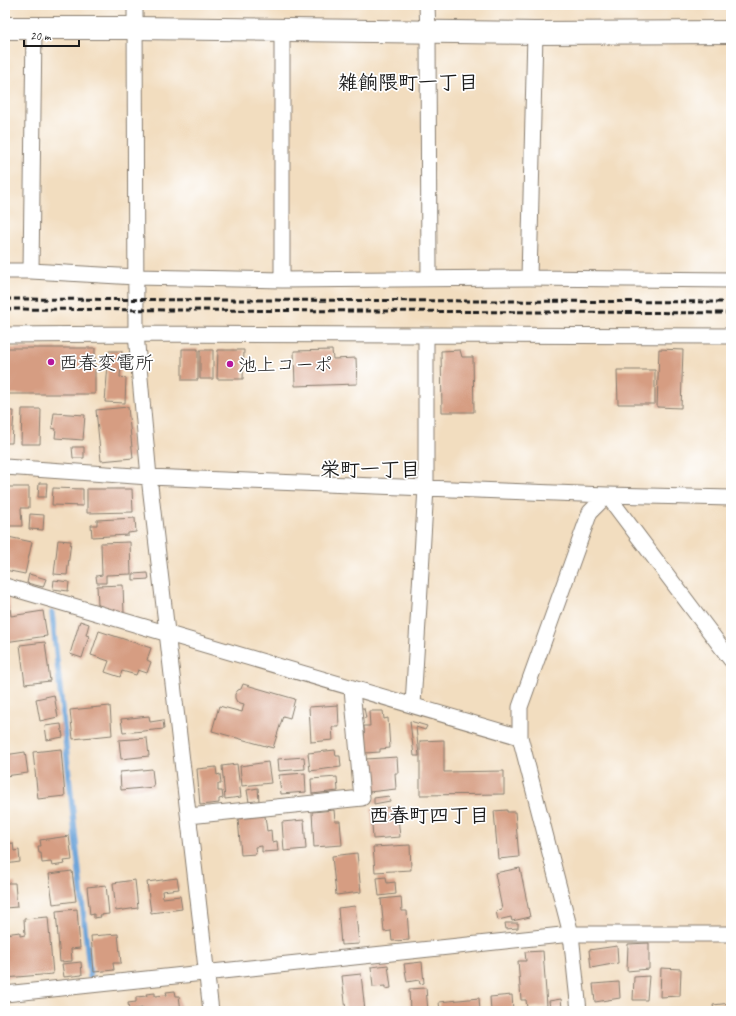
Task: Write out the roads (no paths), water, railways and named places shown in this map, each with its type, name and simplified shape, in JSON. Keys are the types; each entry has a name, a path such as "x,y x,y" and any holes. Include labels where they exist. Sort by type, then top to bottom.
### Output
{"street":[{"path":"135,5 136,334 149,477 211,1011"},
{"path":"427,5 429,278"},
{"path":"5,28 136,28 428,32 731,32"},
{"path":"31,271 34,28"},
{"path":"282,30 282,280"},
{"path":"529,278 535,32"},
{"path":"5,271 282,280 429,278 731,280"},
{"path":"5,335 731,336"},
{"path":"413,705 426,488 426,335"},
{"path":"5,467 149,477 607,495 731,498"},
{"path":"607,495 731,660"},
{"path":"578,1011 571,934 520,736 520,707 590,512 607,495"},
{"path":"5,586 520,736"},
{"path":"189,816 362,798 352,688"},
{"path":"5,994 571,934 731,934"}],"waterway":[{"path":"52,613 90,977"}],"railway":[{"path":"5,299 731,302"},
{"path":"5,309 731,313"}],"place":[{"name":"西春変電所","path":"51,362"},
{"name":"池上コーポ","path":"230,364"}],"district":[{"name":"雑餉隈町一丁目","path":"408,82"},
{"name":"栄町一丁目","path":"370,469"},
{"name":"西春町四丁目","path":"429,815"}]}
